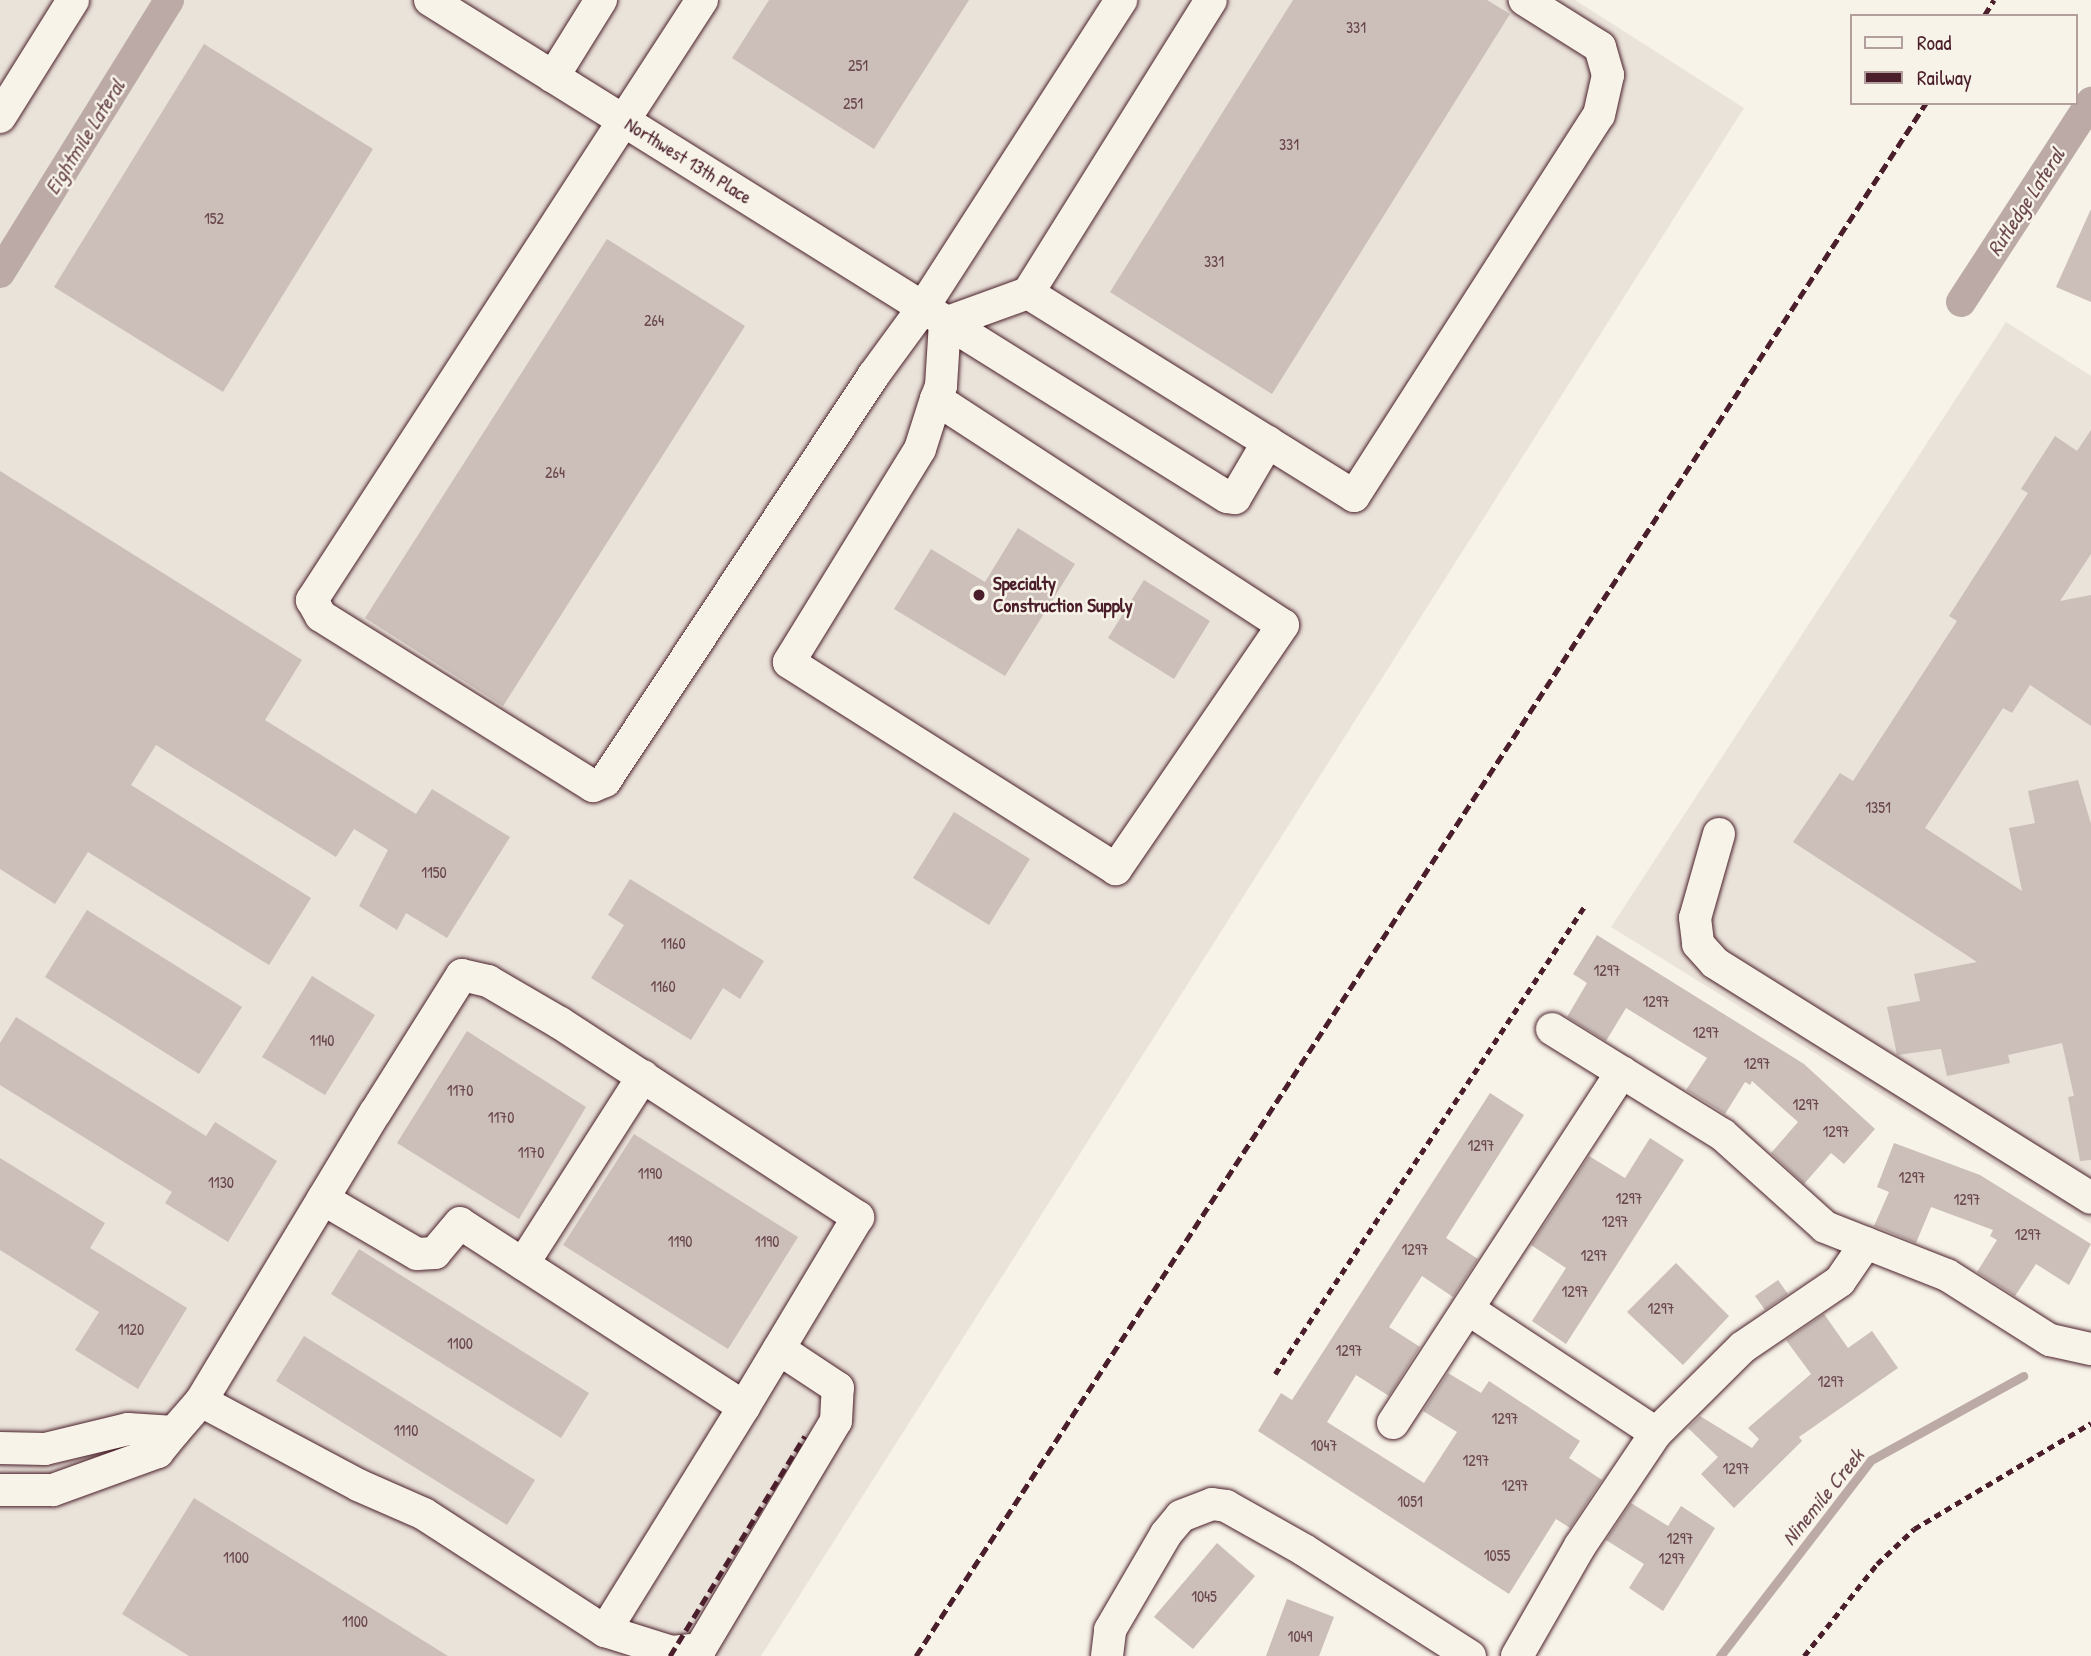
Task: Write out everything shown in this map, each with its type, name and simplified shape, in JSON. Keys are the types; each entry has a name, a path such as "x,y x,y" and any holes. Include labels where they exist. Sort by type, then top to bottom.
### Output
{"street":[{"path":"0,117 73,0"},
{"name":"Northwest 13th Place","path":"430,0 1227,497 1235,498 1268,442"},
{"path":"553,77 601,0"},
{"path":"702,0 323,578 312,600 321,616 599,786 933,316 1121,0"},
{"path":"933,316 1028,293 1210,0"},
{"path":"1028,293 1354,496 1599,115 1608,75 1600,47 1525,0"},
{"path":"933,316 936,400 920,449 789,662 1116,869 1283,625 936,400"},
{"path":"1719,834 1695,918 1698,944 1715,963 2091,1198"},
{"path":"0,1490 53,1490 159,1452 201,1401 462,975 488,981 643,1076 859,1217 605,1631"},
{"path":"1552,1029 1723,1135 1825,1227 1947,1275 2050,1340 2091,1349"},
{"path":"1393,1423 1622,1072"},
{"path":"523,1264 643,1076"},
{"path":"323,1199 417,1254 435,1253 460,1223 744,1407"},
{"path":"1517,1656 1580,1546 1656,1433 1743,1347 1840,1282 1866,1243"},
{"path":"1468,1309 1656,1433"},
{"path":"201,1401 358,1485 425,1514 605,1631 672,1652 700,1649 836,1421 838,1388 779,1349"},
{"path":"0,1448 45,1449 128,1429 174,1432"},
{"path":"45,1449 53,1490"},
{"path":"1107,1656 1110,1630 1166,1534 1181,1516 1212,1504 1226,1506 1304,1550 1470,1656"}],"path":[{"path":"1275,1374 1584,908"},
{"path":"1804,1656 1868,1575 1913,1529 2091,1423"}],"shaded area":[{"path":"0,0 1575,0 1744,108 761,1656 0,1656"},
{"path":"2006,322 2091,376 2091,1224 1611,927"}],"building":[{"path":"769,0 969,0 874,149 732,58"},
{"path":"1293,0 1487,0 1510,14 1272,394 1110,292"},
{"path":"204,44 373,149 223,392 54,287"},
{"path":"2091,209 2091,302 2056,287"},
{"path":"607,239 745,326 503,706 365,618"},
{"path":"2091,430 2091,554 2060,601 2091,595 2091,726 2030,685 2012,713 2003,708 1925,828 2022,891 2009,828 2035,823 2028,791 2078,780 2091,824 2091,1160 2080,1161 2068,1097 2074,1096 2062,1043 2008,1055 2010,1063 1947,1076 1941,1049 1897,1055 1887,1007 1920,1001 1914,974 1977,962 1793,842 1840,773 1853,781 1957,621 1949,616 2028,493 2021,489 2055,436 2077,451"},
{"path":"0,471 302,660 265,720 416,814 432,789 510,837 447,938 406,913 397,930 359,906 388,850 354,829 336,857 156,745 131,785 311,898 269,965 88,852 55,904 0,869"},
{"name":"Specialty Construction Supply","path":"1018,528 1075,564 1005,676 894,609 931,549 985,582"},
{"path":"1144,580 1210,621 1174,679 1108,638"},
{"path":"954,812 1030,859 989,925 913,878"},
{"path":"630,879 764,961 740,999 723,988 691,1040 591,978 624,925 608,915"},
{"path":"87,910 242,1007 199,1074 45,977"},
{"path":"1597,935 1804,1064 1875,1129 1844,1164 1831,1153 1804,1184 1771,1153 1798,1122 1752,1081 1750,1085 1745,1082 1725,1114 1686,1090 1707,1058 1626,1008 1606,1041 1567,1017 1587,983 1573,974"},
{"path":"312,976 375,1015 325,1095 262,1057"},
{"path":"16,1017 206,1136 215,1122 277,1161 228,1242 165,1203 172,1192 0,1085 0,1043"},
{"path":"467,1031 586,1107 519,1219 397,1143"},
{"path":"1490,1093 1524,1115 1446,1238 1478,1259 1453,1297 1422,1276 1389,1327 1420,1347 1389,1396 1356,1375 1327,1422 1424,1483 1457,1432 1423,1411 1448,1373 1481,1393 1489,1381 1580,1441 1569,1458 1602,1480 1570,1528 1556,1519 1509,1594 1258,1431 1281,1393 1292,1400"},
{"path":"634,1134 798,1237 728,1349 563,1245"},
{"path":"1650,1138 1684,1160 1566,1344 1532,1321 1566,1268 1531,1245 1589,1156 1625,1178"},
{"path":"1894,1143 1980,1175 2091,1244 2069,1285 2036,1264 2015,1296 1977,1272 1997,1240 1990,1236 1993,1230 1931,1207 1916,1243 1874,1226 1889,1192 1877,1187"},
{"path":"0,1158 105,1223 90,1248 187,1308 138,1389 75,1350 99,1312 0,1250"},
{"path":"359,1249 589,1393 561,1438 331,1294"},
{"path":"1676,1263 1729,1316 1683,1365 1627,1312"},
{"path":"1778,1280 1788,1294 1765,1310 1755,1296"},
{"path":"1824,1314 1848,1348 1872,1331 1898,1368 1799,1437 1802,1441 1734,1508 1701,1474 1718,1457 1688,1428 1700,1416 1752,1448 1759,1439 1748,1428 1811,1374 1786,1340"},
{"path":"304,1336 535,1480 507,1525 276,1381"},
{"path":"194,1498 448,1656 189,1656 122,1614"},
{"path":"1631,1503 1668,1526 1681,1506 1715,1528 1663,1611 1629,1588 1644,1564 1606,1540"},
{"path":"1217,1543 1255,1576 1193,1649 1154,1617"},
{"path":"1287,1599 1334,1617 1319,1656 1266,1656"}],"waterway":[{"name":"Eightmile Lateral","path":"0,273 169,0"},
{"name":"Rutledge Lateral","path":"1961,302 2091,102"},
{"name":"Ninemile Creek","path":"1720,1656 1871,1460 2023,1376"}],"railway":[{"path":"1985,14 1994,0"},
{"path":"916,1656 1925,105"},
{"path":"670,1656 805,1436"}],"place":[{"name":"Specialty Construction Supply","path":"979,595"}]}
